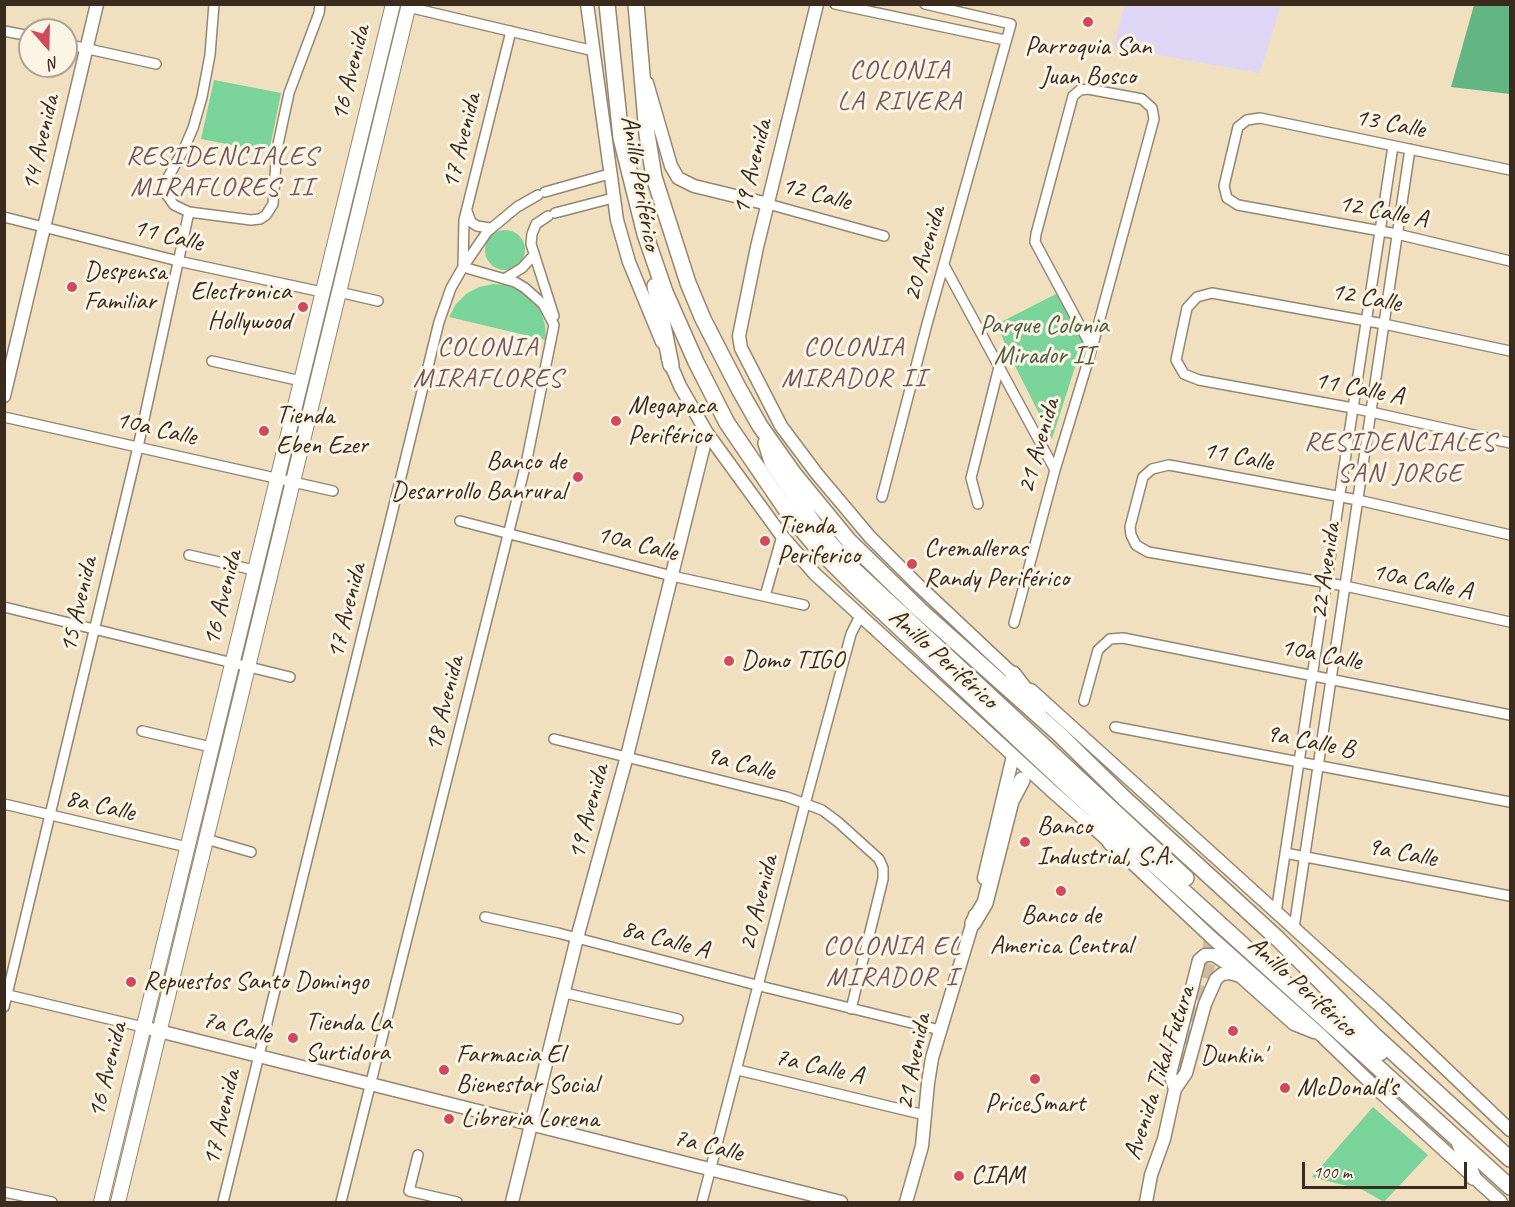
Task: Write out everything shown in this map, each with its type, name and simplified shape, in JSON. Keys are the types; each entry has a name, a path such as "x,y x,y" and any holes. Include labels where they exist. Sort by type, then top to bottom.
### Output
{"highway":[{"name":"Anillo Periférico","path":"607,4 621,138 645,234 665,292 696,362 728,423 789,514 818,549 854,585 1093,810 1510,1187"},
{"name":"Anillo Periférico","path":"636,4 647,134 654,177 688,283 703,319 734,380 760,426 801,483 856,548 941,630 1059,734 1124,798 1278,939 1426,1083 1510,1159"},
{"path":"645,234 671,365"},
{"path":"760,426 772,462 816,527 851,567 1059,764 1323,1005 1385,1058 1426,1083"},
{"path":"1013,674 1059,734"},
{"path":"973,923 985,903 1011,801 1022,780"},
{"path":"1093,810 1111,843"},
{"path":"1195,887 1202,903"},
{"path":"1458,1139 1473,1176"}],"main road":[{"name":"16 Avenida","path":"101,1203 393,4"},
{"name":"16 Avenida","path":"118,1203 408,6"}],"street":[{"name":"14 Avenida","path":"4,396 97,4"},
{"path":"214,4 210,55 202,97 193,128 166,181 165,191 174,205 189,212 251,220 260,219 269,212 274,200 277,149 289,93 319,13 320,4"},
{"name":"Anillo Periférico","path":"587,4 609,174 629,262 680,386 707,433 782,536 815,574 860,616 1322,1036 1501,1203"},
{"name":"19 Avenida","path":"739,342 768,204 817,4"},
{"path":"835,4 1005,40"},
{"name":"20 Avenida","path":"882,497 927,324 945,267 1011,24 926,4"},
{"path":"408,6 594,51"},
{"name":"17 Avenida","path":"223,1203 440,322 451,288 463,267 463,235 467,209 511,31"},
{"path":"78,47 156,64"},
{"name":"12 Calle","path":"642,65 671,166 678,178 694,186 884,236"},
{"name":"21 Avenida","path":"1014,623 1055,470 1092,348 1154,119 1152,108 1142,99 1088,88 1080,90 1073,96 1035,242 1092,348"},
{"name":"13 Calle","path":"1248,207 1230,201 1224,186 1238,127 1247,120 1260,118 1510,170"},
{"name":"22 Avenida","path":"1276,913 1393,146"},
{"name":"22 Avenida","path":"1294,928 1410,149"},
{"path":"555,325 543,304 515,282 463,267 490,228 517,207 542,194 609,174"},
{"path":"555,325 551,304 531,244 536,224 551,215 613,198"},
{"name":"12 Calle A","path":"1248,207 1397,234 1510,261"},
{"path":"467,209 468,216 477,226 490,228"},
{"name":"15 Avenida","path":"4,1006 138,447 189,212"},
{"name":"11 Calle","path":"4,217 178,261 322,292"},
{"path":"504,279 522,268 534,255"},
{"path":"945,267 1055,470"},
{"path":"339,292 378,301"},
{"name":"12 Calle","path":"1199,380 1184,374 1176,360 1187,308 1197,297 1212,292 1384,324 1510,351"},
{"name":"18 Avenida","path":"341,1203 527,459 555,325"},
{"name":"Anillo Periférico","path":"739,342 760,388 782,426 817,474 870,537 1013,674 1383,1008 1510,1130"},
{"path":"212,361 301,381"},
{"path":"978,504 971,478 999,367"},
{"name":"11 Calle A","path":"1199,380 1353,408 1510,443"},
{"name":"10a Calle","path":"4,417 333,491"},
{"name":"19 Avenida","path":"512,1203 577,938 627,756 707,433"},
{"name":"11 Calle","path":"1148,552 1136,544 1130,527 1143,477 1152,469 1169,465 1358,500 1510,535"},
{"name":"10a Calle","path":"460,521 672,576 804,605"},
{"path":"765,596 782,536"},
{"name":"10a Calle A","path":"1148,552 1345,586 1510,622"},
{"path":"189,555 254,570"},
{"path":"4,607 290,677"},
{"name":"20 Avenida","path":"702,1203 806,804 852,634 860,616"},
{"name":"10a Calle","path":"1084,701 1098,650 1110,639 1123,638 1510,715"},
{"name":"9a Calle B","path":"1115,727 1510,802"},
{"path":"142,731 211,747"},
{"name":"9a Calle","path":"554,739 787,797 822,810 838,822 879,860 883,868 883,879 851,1009"},
{"name":"21 Avenida","path":"907,1202 921,1146 928,1083 940,1030 973,923 1013,756"},
{"name":"8a Calle","path":"4,804 187,848"},
{"path":"206,839 251,852"},
{"name":"9a Calle","path":"1286,853 1510,896"},
{"name":"8a Calle A","path":"485,917 940,1030"},
{"path":"1175,1089 1170,1074 1196,969 1199,960 1205,956 1214,955 1232,967 1294,1024 1322,1036"},
{"name":"Avenida Tikal Futura","path":"1146,1203 1151,1175 1164,1139 1175,1089 1186,1073 1213,983 1222,974 1230,973 1240,976"},
{"path":"565,993 678,1019"},
{"name":"7a Calle","path":"6,995 143,1027 841,1203"},
{"name":"7a Calle A","path":"738,1070 925,1115"},
{"path":"418,1155 409,1191 457,1203"},
{"path":"1139,1203 1151,1175"},
{"path":"4,1192 52,1203"}],"shaded area":[{"path":"1124,4 1281,5 1260,73 1114,47"}],"green space":[{"path":"1474,5 1510,5 1510,94 1451,87"},
{"path":"214,80 281,93 269,152 201,139"},
{"path":"505,230 519,236 525,250 519,264 505,270 491,264 485,250 491,236"},
{"path":"493,284 508,285 533,300 541,312 546,340 449,317 456,304 466,294 479,287"},
{"name":"Parque Colonia Mirador II","path":"1060,292 1084,339 1052,439 1010,356 997,324"},
{"path":"1373,1107 1428,1155 1384,1202 1363,1190 1312,1177"}],"tunnel":[{"path":"1175,1089 1208,963 1211,941 1203,906"}],"place":[{"name":"Parroquia San Juan Bosco","path":"1088,22"},
{"name":"Despensa Familiar","path":"72,287"},
{"name":"Electronica Hollywood","path":"303,307"},
{"name":"Megapaca Periférico","path":"616,421"},
{"name":"Tienda Eben Ezer","path":"264,431"},
{"name":"Banco de Desarrollo Banrural","path":"578,477"},
{"name":"Tienda Periferico","path":"765,541"},
{"name":"Cremalleras Randy Periférico","path":"912,564"},
{"name":"Domo TIGO","path":"729,661"},
{"name":"Banco Industrial, S.A.","path":"1025,842"},
{"name":"Banco de America Central","path":"1061,891"},
{"name":"Repuestos Santo Domingo","path":"131,982"},
{"name":"Dunkin'","path":"1233,1031"},
{"name":"Tienda La Surtidora","path":"293,1038"},
{"name":"Farmacia El Bienestar Social","path":"444,1070"},
{"name":"PriceSmart","path":"1035,1079"},
{"name":"McDonald's","path":"1285,1088"},
{"name":"Libreria Lorena","path":"449,1119"},
{"name":"CIAM","path":"959,1176"}],"district":[{"name":"COLONIA LA RIVERA","path":"900,86"},
{"name":"RESIDENCIALES MIRAFLORES II","path":"222,172"},
{"name":"COLONIA MIRAFLORES","path":"488,364"},
{"name":"COLONIA MIRADOR II","path":"854,364"},
{"name":"RESIDENCIALES SAN JORGE","path":"1400,458"},
{"name":"COLONIA EL MIRADOR I","path":"892,962"}]}
